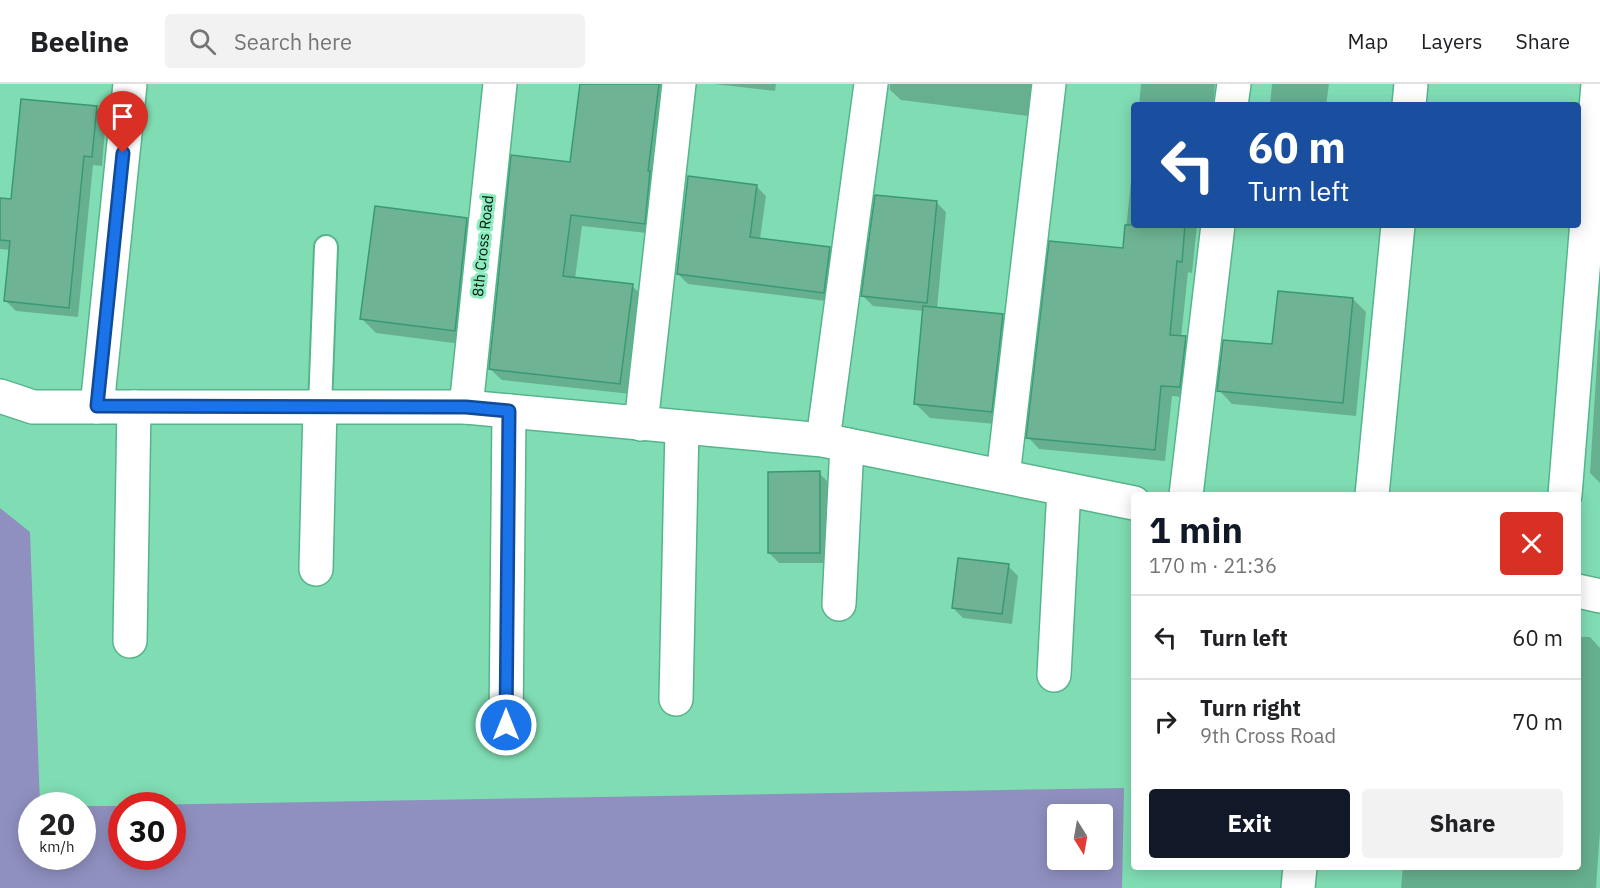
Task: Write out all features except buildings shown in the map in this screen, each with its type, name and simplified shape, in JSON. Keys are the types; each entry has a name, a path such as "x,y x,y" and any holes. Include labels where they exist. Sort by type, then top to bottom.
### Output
{"street":[{"path":"97,406 130,84"},
{"name":"8th Cross Road","path":"466,407 500,84"},
{"path":"641,424 679,84"},
{"path":"839,604 835,442 871,84"},
{"path":"1003,476 1049,84"},
{"path":"1232,102 1234,84"},
{"path":"1409,102 1411,84"},
{"path":"1565,492 1598,84"},
{"path":"1186,492 1218,228"},
{"path":"1372,492 1398,228"},
{"path":"0,396 33,407 466,407 682,427 835,442 1131,502"},
{"path":"130,641 134,407"},
{"path":"316,569 320,407"},
{"path":"506,725 509,411"},
{"path":"676,699 682,427"},
{"path":"1054,675 1064,489"},
{"path":"1581,592 1600,596"},
{"path":"1298,888 1300,870"}],"lane":[{"path":"320,407 326,247"}],"shaded area":[{"path":"0,508 30,532 40,792 18,792 18,870 96,870 96,806 108,806 108,870 186,870 186,804 1124,788 1122,888 0,888"}],"route":[{"path":"123,153 97,406 466,407 509,411 506,725"}]}
